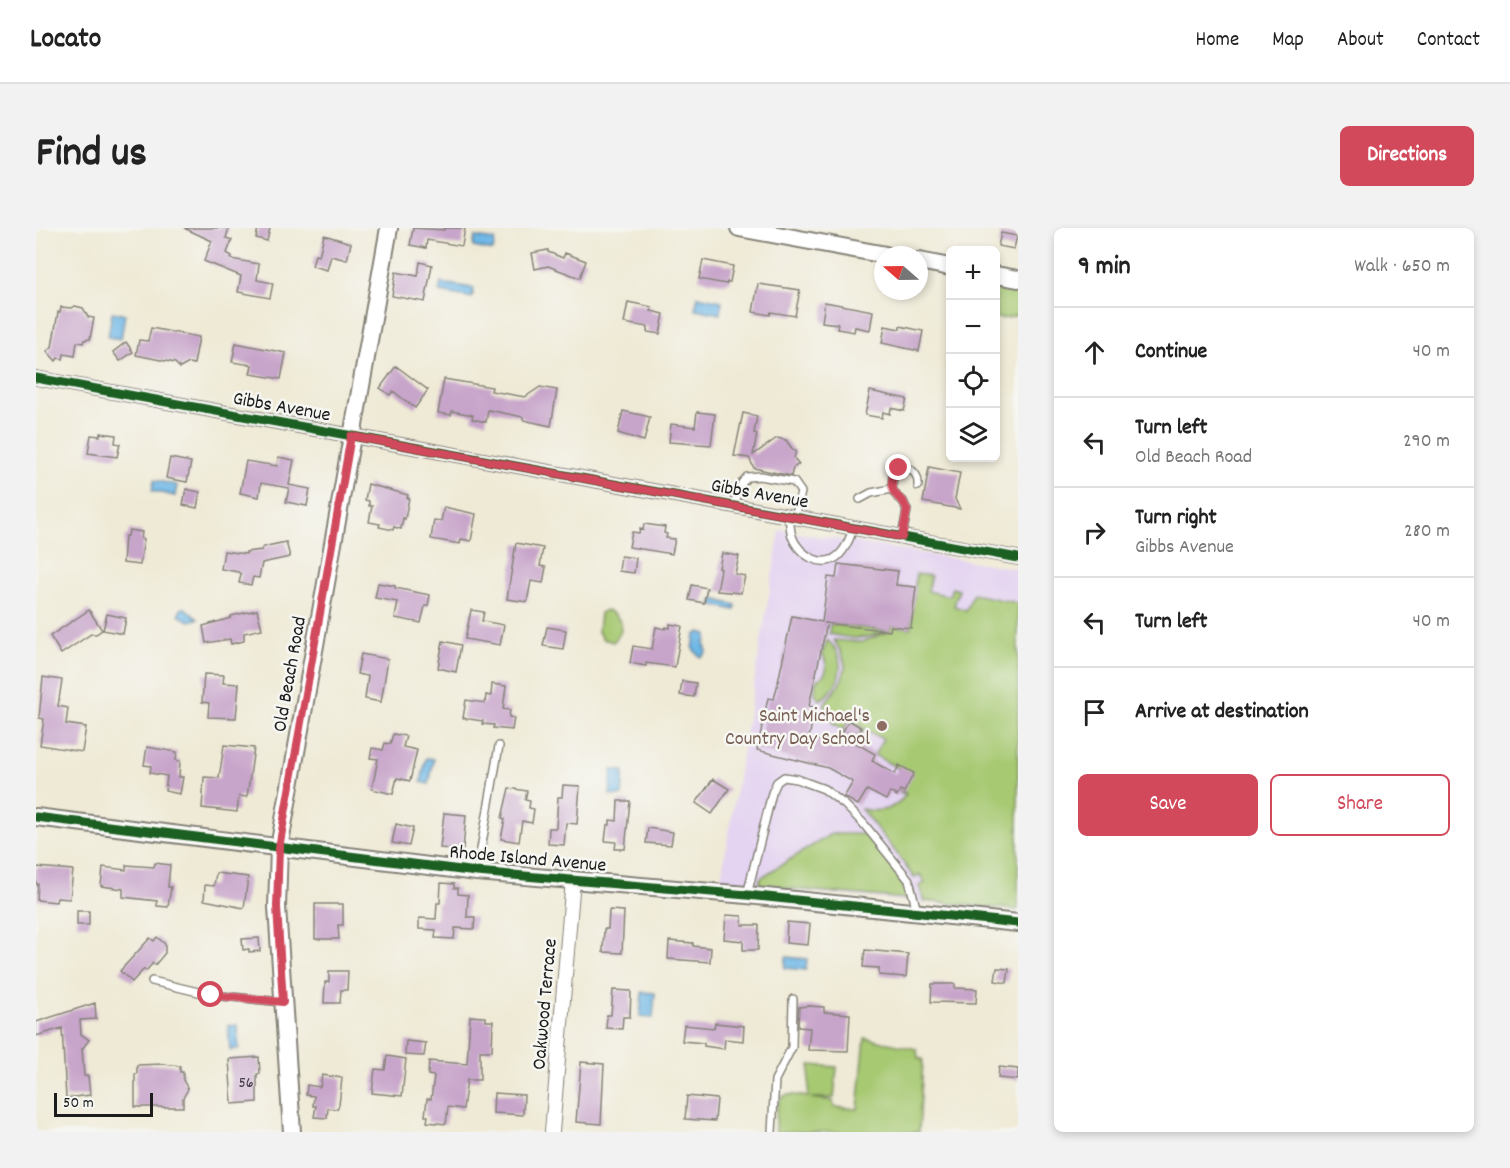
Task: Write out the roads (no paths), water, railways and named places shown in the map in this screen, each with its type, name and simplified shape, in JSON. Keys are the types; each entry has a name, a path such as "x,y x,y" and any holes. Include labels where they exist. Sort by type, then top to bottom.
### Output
{"street":[{"name":"Old Beach Road","path":"292,1132 277,907 279,848 389,228"},
{"path":"739,228 874,253"},
{"path":"928,263 946,266"},
{"path":"1000,276 1018,279"},
{"name":"Gibbs Avenue","path":"36,378 1018,558"},
{"name":"Rhode Island Avenue","path":"36,817 477,872 747,895 1018,923"},
{"name":"Oakwood Terrace","path":"552,1132 573,879"}],"lane":[{"path":"902,537 907,510 903,501 892,489 893,475 899,468 905,467 914,472 919,479 918,486"},
{"path":"733,507 741,483 747,477 760,476 794,482 801,492 792,518 792,537 806,556 816,560 827,561 838,556 844,549 853,529"},
{"path":"860,499 871,493 892,489"},
{"path":"477,872 499,746"},
{"path":"747,895 772,794 777,782 784,777 824,789 863,823 909,880 917,913"},
{"path":"152,981 211,995 283,1002"},
{"path":"772,1132 776,1080 792,1047 793,999"}],"water":[{"path":"475,237 495,240 493,251 473,247"},
{"path":"441,283 474,288 472,298 439,292"},
{"path":"698,296 722,301 720,314 695,309"},
{"path":"112,312 125,314 121,339 108,337"},
{"path":"154,480 177,485 175,496 152,491"},
{"path":"713,599 736,605 735,610 711,605"},
{"path":"182,608 198,619 190,621 181,617 179,613"},
{"path":"700,632 707,634 704,643 707,651 700,657 693,649 695,635"},
{"path":"426,758 434,759 429,784 421,782"},
{"path":"612,770 624,771 622,796 610,795"},
{"path":"786,957 807,959 806,970 785,968"},
{"path":"642,992 655,993 653,1018 640,1017"},
{"path":"228,1025 237,1025 239,1049 230,1050"}],"place":[{"name":"Saint Michael's Country Day School","path":"882,726"}]}
